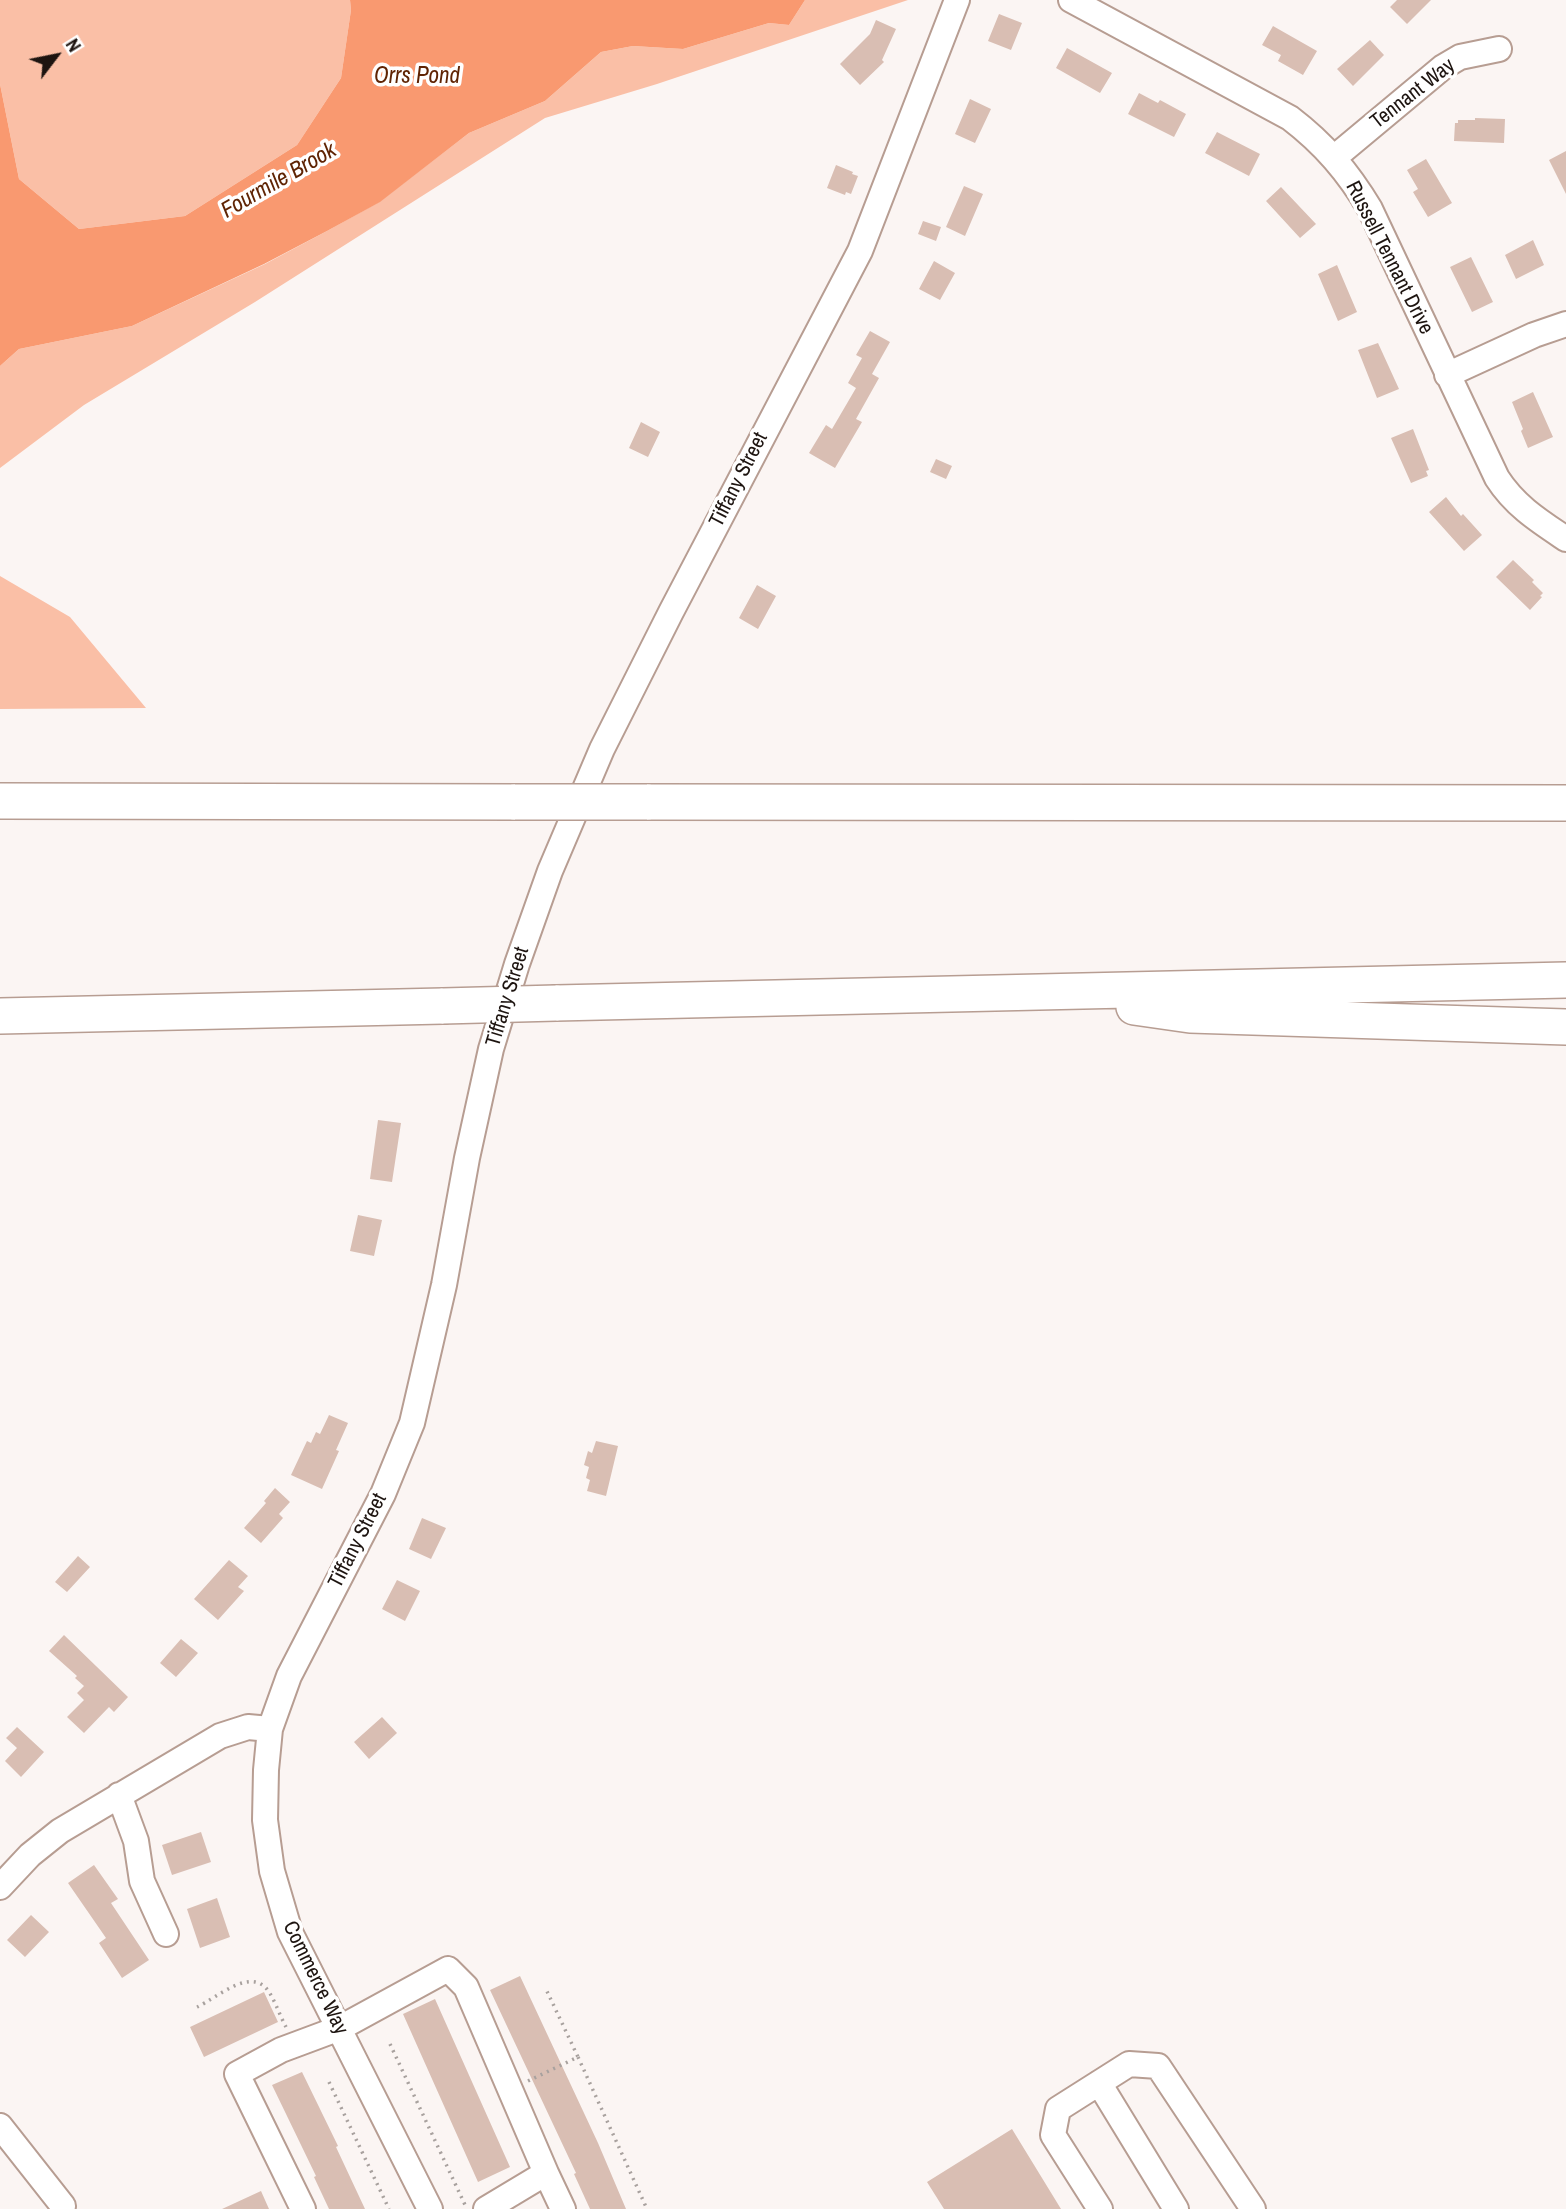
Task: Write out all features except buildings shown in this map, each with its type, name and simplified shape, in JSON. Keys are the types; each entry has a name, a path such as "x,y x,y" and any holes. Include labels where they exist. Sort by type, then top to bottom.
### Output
{"highway":[{"path":"0,801 1566,803"},
{"path":"0,1016 1566,980"},
{"path":"1034,992 1191,1015 1566,1027"}],"street":[{"name":"Tiffany Street","path":"270,1729 289,1676 383,1494 412,1423 438,1312 491,1049 550,871 602,749 860,251 957,0"},
{"name":"Russell Tennant Drive","path":"1071,0 1290,118 1314,136 1335,157 1370,209 1486,458 1509,496 1525,512 1566,540"},
{"name":"Tennant Way","path":"1335,157 1443,67 1460,57 1499,49"},
{"path":"1447,374 1534,335 1566,324"},
{"path":"0,1887 30,1854 60,1831 219,1736 248,1727 270,1729"},
{"name":"Commerce Way","path":"270,1729 265,1819 272,1871 290,1932 430,2209"},
{"path":"119,1795 136,1841 142,1881 166,1934"},
{"path":"303,2209 237,2074 295,2045 340,2028 447,1969 466,1987 563,2209"},
{"path":"1100,2209 1053,2135 1058,2109 1129,2064 1158,2066 1250,2208"},
{"path":"1099,2083 1176,2209"},
{"path":"0,2126 63,2206"},
{"path":"486,2209 547,2173"}],"path":[{"path":"197,2007 236,1986 251,1980 259,1982 271,1995 295,2045"},
{"path":"545,1987 648,2209"},
{"path":"390,2044 467,2209"},
{"path":"510,2090 578,2057"},
{"path":"329,2082 389,2209"}],"shaded area":[{"path":"0,0 350,0 351,10 341,78 297,145 185,216 79,229 19,179 0,84"},
{"path":"805,0 908,0 657,84 545,118 255,302 84,405 0,468 0,366 19,349 132,326 265,264 379,202 469,133 545,101 601,52 633,46 683,49 769,23 789,25"},
{"path":"0,576 70,617 146,708 0,709"}],"water":[{"name":"Orrs Pond","path":"350,0 805,0 789,25 769,23 683,49 633,46 601,52 545,101 469,133 380,202 264,264 132,326 19,349 0,366 0,84 19,179 79,229 185,216 297,145 341,78 351,10"}],"water label":[{"name":"Fourmile Brook","path":"279,181"}]}
